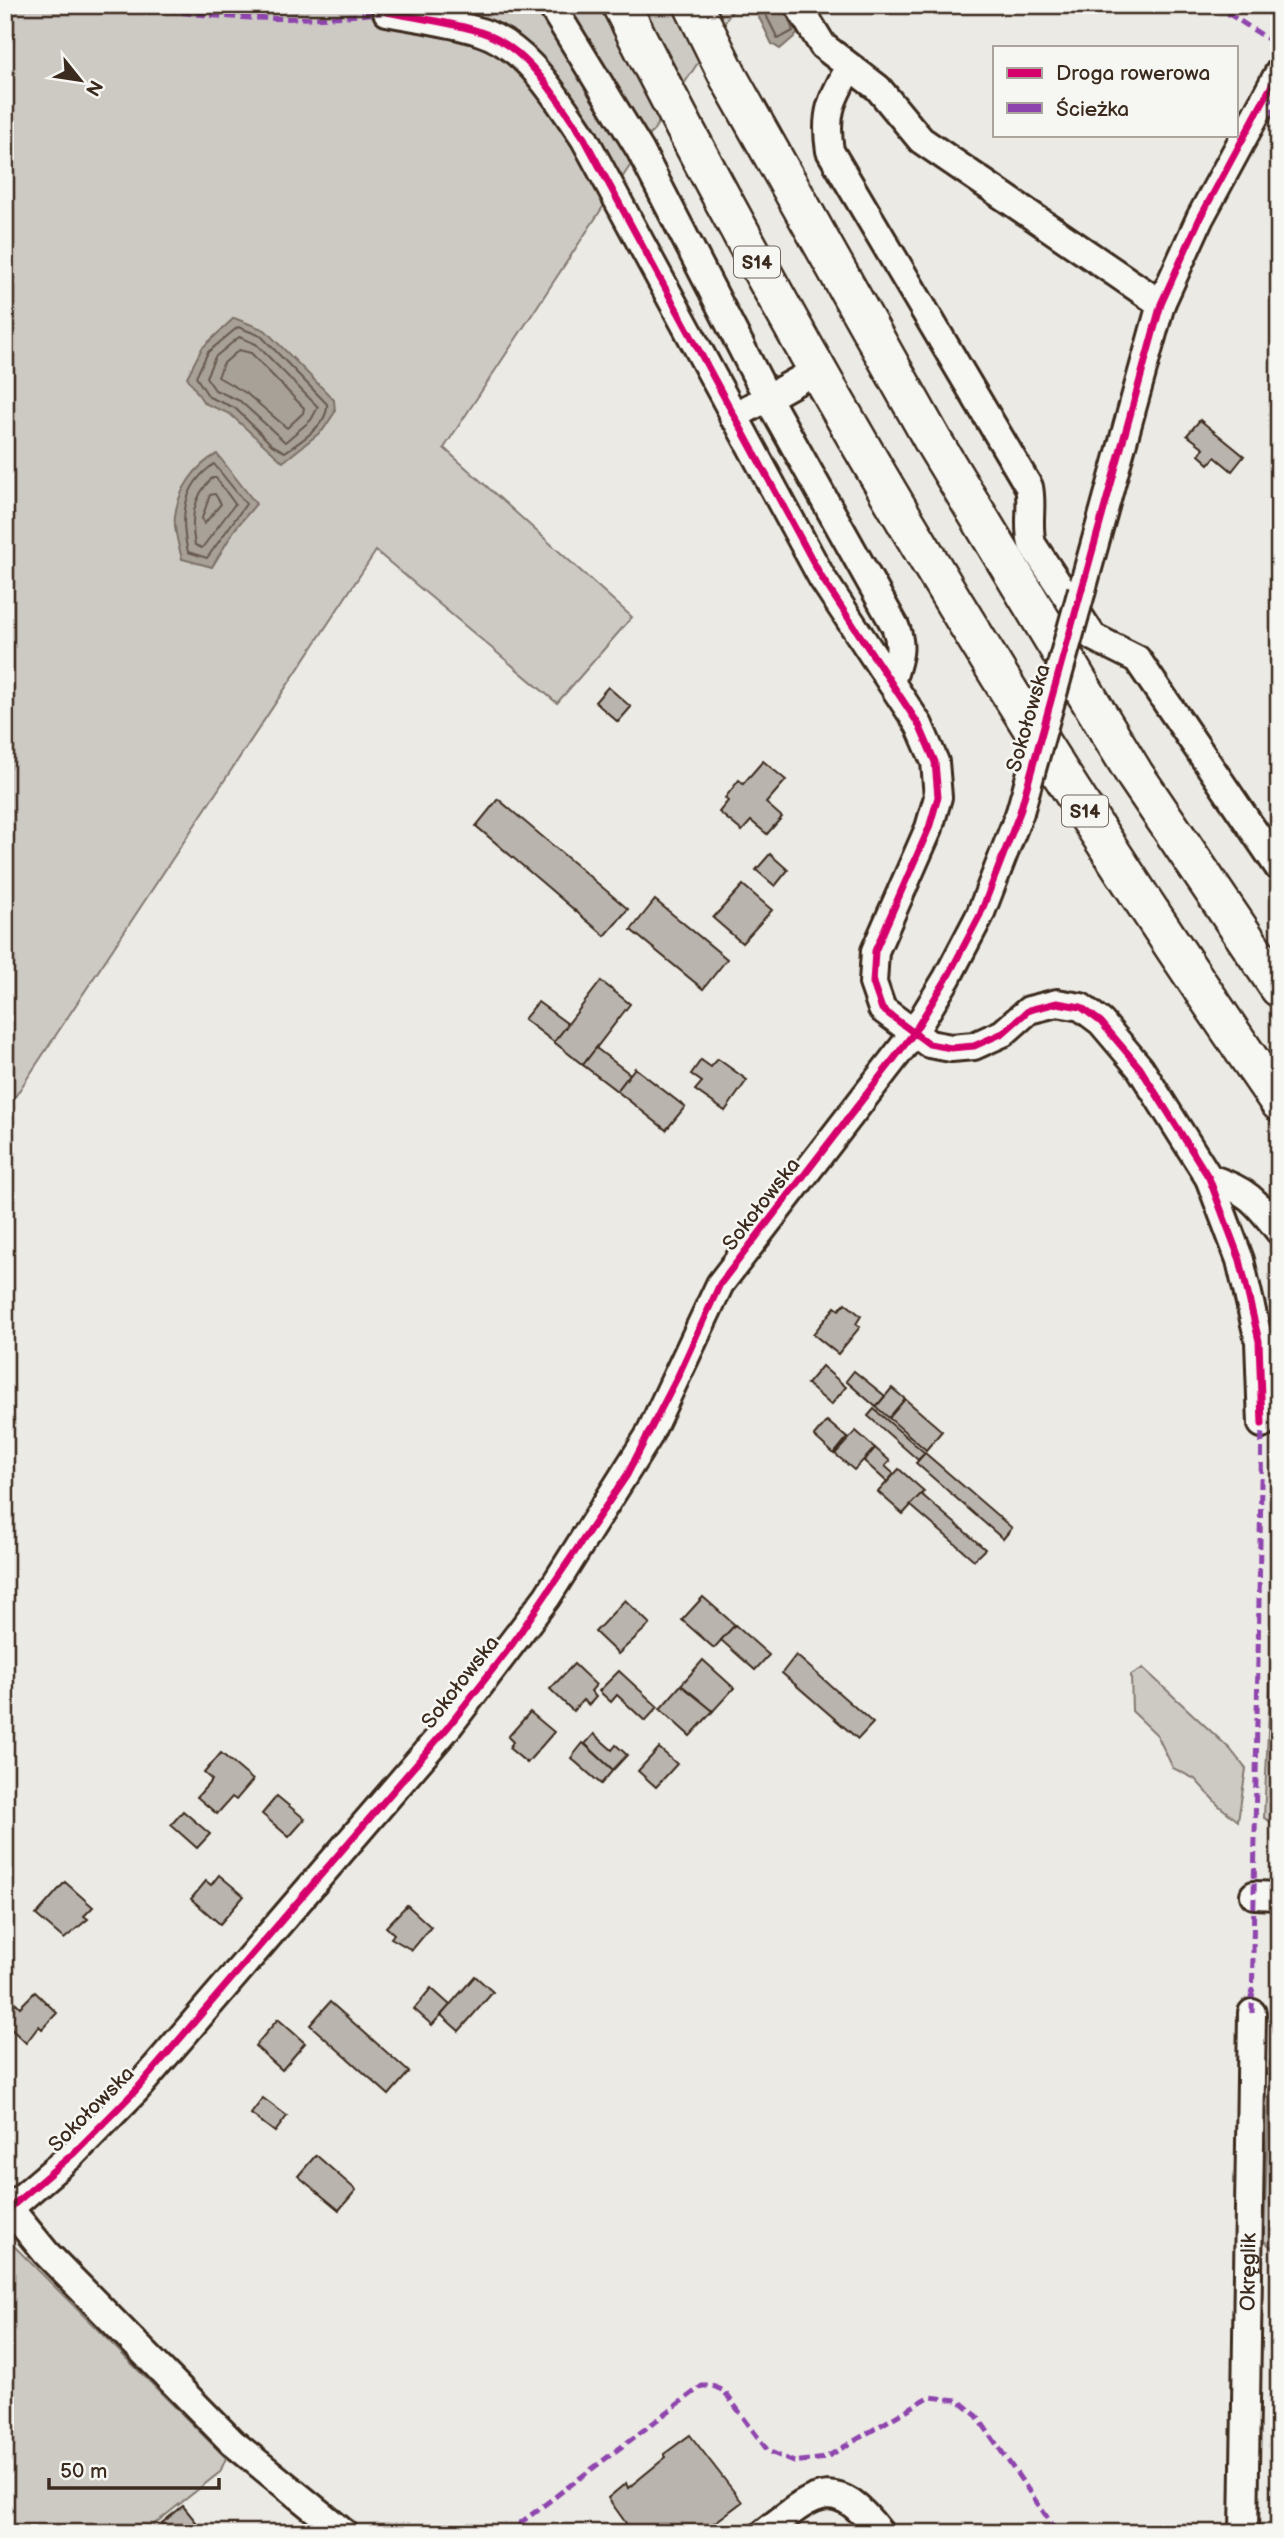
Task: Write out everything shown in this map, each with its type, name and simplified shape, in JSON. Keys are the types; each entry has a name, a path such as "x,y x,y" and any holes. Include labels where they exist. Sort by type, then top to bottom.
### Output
{"highway":[{"name":"S14","path":"621,5 817,370 1031,729 1279,1102"},
{"path":"693,5 729,78 933,441 1135,775 1279,988"}],"street":[{"path":"551,5 640,150 767,397 895,626 901,639 901,653 891,682"},
{"path":"798,5 824,47 878,88 921,139 1161,304"},
{"path":"387,12 481,31 516,51 544,81 583,138 822,578 919,724 935,762 938,797 929,828 875,951 873,983 882,1009 929,1044 951,1048 974,1046 1003,1033 1029,1010 1057,1003 1081,1007 1101,1022 1140,1068 1209,1178 1240,1260 1259,1341 1262,1424"},
{"path":"849,68 828,109 830,151 1030,487 1032,499 1028,527 1031,544 1093,637 1137,659 1279,868"},
{"name":"Sokołowska","path":"8,2211 107,2122 449,1727 513,1643 627,1475 677,1378 720,1284 913,1034 981,915 1020,811 1161,304 1200,218 1279,72"},
{"path":"733,417 817,370"},
{"path":"1209,1178 1239,1187 1261,1208 1279,1231"},
{"name":"Okręglik","path":"1244,2533 1252,2013"},
{"path":"8,2211 232,2442 344,2533"},
{"path":"764,2533 811,2499 834,2494 856,2504 880,2533"}],"shaded area":[{"path":"5,5 736,5 444,448 632,617 557,703 376,551 5,1112"},
{"path":"1271,1667 1279,1673 1279,1826 1264,1818"},
{"path":"1143,1668 1230,1749 1246,1769 1238,1821 1218,1805 1195,1779 1173,1768 1157,1735 1132,1711 1131,1675"},
{"path":"1270,2061 1279,2068 1279,2254 1264,2241"},
{"path":"5,2237 226,2458 220,2472 143,2533 5,2533"}],"water":[{"path":"753,5 791,5 801,31 780,49 772,44"},
{"path":"234,318 265,330 334,400 335,412 323,430 283,462 230,414 204,403 187,377 202,348"},
{"path":"217,454 256,504 235,529 212,567 182,559 175,521 180,497 189,480 202,465"}],"building":[{"path":"1200,420 1244,456 1232,471 1215,457 1209,464 1199,455 1204,448 1187,435"},
{"path":"608,687 631,707 618,722 595,702"},
{"path":"763,761 786,780 766,803 782,817 767,834 751,821 742,831 719,812 728,801 725,798 739,780 743,784"},
{"path":"498,799 628,909 605,936 476,826"},
{"path":"770,854 788,870 775,886 756,870"},
{"path":"743,885 772,910 742,943 713,918"},
{"path":"655,900 727,959 703,989 631,930"},
{"path":"601,981 630,1004 583,1065 554,1042"},
{"path":"538,1002 568,1024 554,1042 524,1019"},
{"path":"596,1048 630,1074 617,1091 583,1065"},
{"path":"718,1059 747,1080 725,1111 695,1090 702,1082 691,1074 701,1060 711,1067"},
{"path":"635,1068 685,1107 666,1130 617,1091"},
{"path":"845,1303 861,1316 856,1324 860,1327 838,1354 813,1334 835,1307 839,1310"},
{"path":"822,1366 846,1387 831,1405 807,1384"},
{"path":"854,1371 885,1396 876,1407 846,1381"},
{"path":"892,1388 905,1399 889,1418 876,1407"},
{"path":"905,1399 942,1431 926,1450 889,1418"},
{"path":"874,1409 925,1453 918,1460 868,1416"},
{"path":"827,1421 847,1438 834,1454 814,1436"},
{"path":"856,1431 875,1448 854,1470 835,1454"},
{"path":"875,1448 890,1461 885,1466 894,1474 887,1482 864,1461"},
{"path":"925,1453 1012,1528 1003,1539 916,1463"},
{"path":"899,1469 924,1491 903,1514 878,1492"},
{"path":"921,1494 985,1549 974,1560 910,1505"},
{"path":"703,1597 735,1625 714,1648 682,1620"},
{"path":"625,1600 650,1624 618,1654 595,1632"},
{"path":"735,1625 769,1655 755,1670 721,1640"},
{"path":"796,1655 873,1723 858,1739 782,1673"},
{"path":"703,1660 734,1688 713,1711 681,1685"},
{"path":"574,1664 596,1685 591,1691 596,1697 589,1705 583,1700 573,1711 550,1689"},
{"path":"619,1671 658,1707 645,1721 617,1695 611,1702 599,1691"},
{"path":"681,1685 713,1711 690,1736 660,1709"},
{"path":"530,1712 554,1732 527,1763 509,1748 513,1742 508,1737"},
{"path":"594,1734 612,1750 616,1745 627,1755 613,1770 585,1744"},
{"path":"583,1743 613,1770 601,1784 571,1758"},
{"path":"659,1748 677,1764 656,1787 638,1771"},
{"path":"221,1753 253,1780 236,1800 232,1797 217,1814 197,1797 212,1780 204,1773"},
{"path":"277,1796 305,1819 289,1837 262,1814"},
{"path":"183,1811 210,1834 197,1848 171,1825"},
{"path":"219,1875 244,1896 220,1924 191,1899 206,1881 211,1885"},
{"path":"65,1882 93,1907 84,1916 88,1919 64,1939 36,1915"},
{"path":"407,1905 431,1927 412,1950 391,1938 394,1934 386,1927"},
{"path":"475,1976 493,1992 459,2031 441,2015"},
{"path":"431,1988 450,2005 432,2025 414,2009"},
{"path":"35,1992 57,2013 42,2029 39,2026 26,2043 5,2023 5,2014 16,2003 20,2007"},
{"path":"330,2002 409,2072 389,2095 310,2025"},
{"path":"278,2019 305,2043 282,2070 255,2046"},
{"path":"263,2098 287,2116 275,2132 251,2114"},
{"path":"316,2155 356,2190 339,2210 298,2176"},
{"path":"690,2435 742,2502 701,2533 633,2533 608,2498 626,2483 628,2488 666,2457 664,2454"},
{"path":"183,2506 205,2533 170,2533 162,2523"}],"marked path":[{"path":"137,5 199,14 262,18 387,12"},
{"path":"1215,5 1279,46"},
{"path":"1269,93 1279,133"},
{"path":"1252,2013 1262,1424"},
{"path":"507,2533 702,2386 713,2386 724,2391 768,2451 794,2462 825,2458 929,2397 958,2400 977,2416 1058,2533"}],"cycle path":[{"path":"387,12 456,25 496,38 526,61 551,91 584,138 822,578 919,725 935,762 938,797 929,828 875,951 873,983 882,1009 929,1044 951,1048 974,1046 1003,1033 1029,1010 1057,1003 1081,1007 1101,1022 1140,1068 1209,1178 1240,1260 1259,1341 1262,1424"},
{"path":"5,2212 74,2153 135,2091 448,1727 513,1643 627,1475 677,1378 720,1284 913,1034 947,978 980,915 1020,812 1161,304 1200,218 1279,72"}]}
